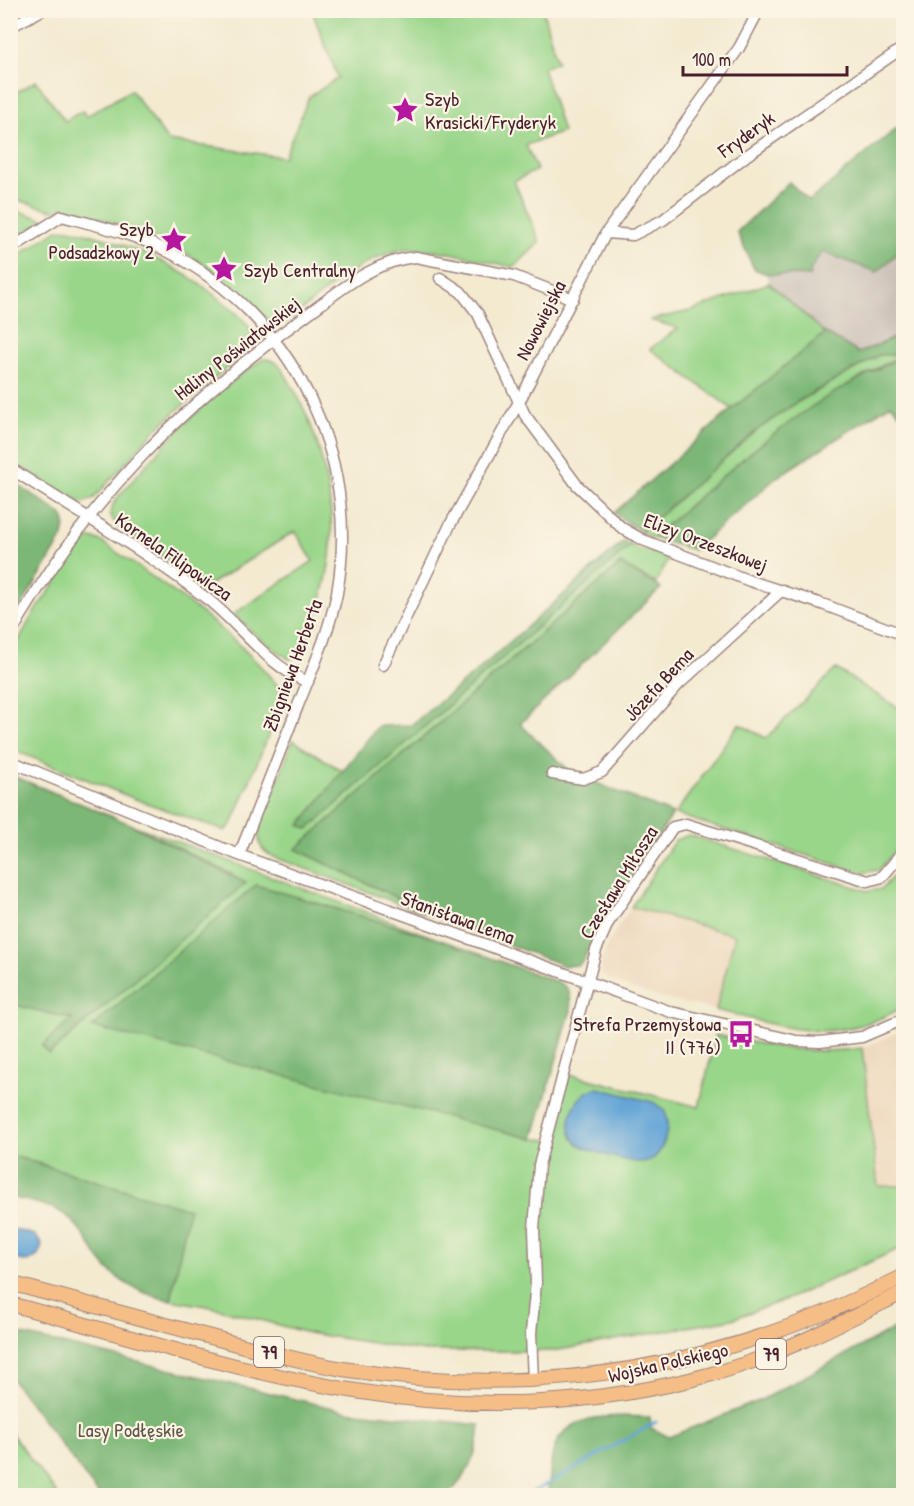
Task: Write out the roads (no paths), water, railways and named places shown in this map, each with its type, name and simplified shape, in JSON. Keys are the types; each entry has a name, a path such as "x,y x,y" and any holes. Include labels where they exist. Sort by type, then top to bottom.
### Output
{"main road":[{"name":"Wojska Polskiego","path":"533,1381 633,1370 717,1351 822,1314 903,1276"},
{"name":"79","path":"10,1283 266,1352 342,1368 430,1379 533,1381"},
{"name":"Wojska Polskiego","path":"534,1402 631,1392 712,1374 805,1340 903,1292"},
{"name":"79","path":"10,1304 231,1363 347,1390 458,1402 534,1402"},
{"path":"533,1381 534,1402"}],"street":[{"path":"10,27 42,10"},
{"name":"Nowowiejska","path":"383,665 450,525 519,402 606,233 642,179 739,48 759,10"},
{"name":"Fryderyk","path":"606,233 633,235 663,220 746,156 903,47"},
{"name":"Zbigniewa Herberta","path":"10,249 62,216 128,235 167,251 209,276 237,299 274,338 299,375 319,416 333,459 340,503 342,548 337,593 325,638 238,855"},
{"name":"Haliny Poświatowskiej","path":"10,635 47,574 87,518 132,465 177,418 230,372 360,276 401,259 433,259 528,280 573,299"},
{"name":"Elizy Orzeszkowej","path":"440,278 461,292 478,314 525,415 577,485 622,528 643,540 750,581 782,590 903,635"},
{"name":"Kornela Filipowicza","path":"10,468 192,587 234,621 279,668 308,682"},
{"name":"Józefa Bema","path":"552,774 583,779 602,772 678,686 782,590"},
{"name":"Stanisława Lema","path":"10,761 238,855 586,983 688,1017 808,1042 835,1042 862,1037 903,1019"},
{"name":"Czesława Miłosza","path":"533,1381 531,1334 536,1283 534,1229 539,1165 596,950 608,923 663,840 677,824 696,827 868,881 882,876 903,851"}],"water":[{"path":"598,1088 653,1102 664,1110 667,1121 666,1135 662,1148 654,1158 635,1162 597,1152 576,1142 571,1135 570,1127 573,1109 583,1095"},
{"path":"10,1228 35,1235 42,1245 39,1255 28,1262 11,1258"}],"waterway":[{"path":"526,1496 656,1422"}],"place":[{"name":"Szyb Krasicki/Fryderyk","path":"405,110"},
{"name":"Szyb Podsadzkowy 2","path":"174,240"},
{"name":"Szyb Centralny","path":"224,269"},
{"name":"Strefa Przemysłowa II (776)","path":"741,1034"}],"park label":[{"name":"Lasy Podłęskie","path":"131,1429"}]}
